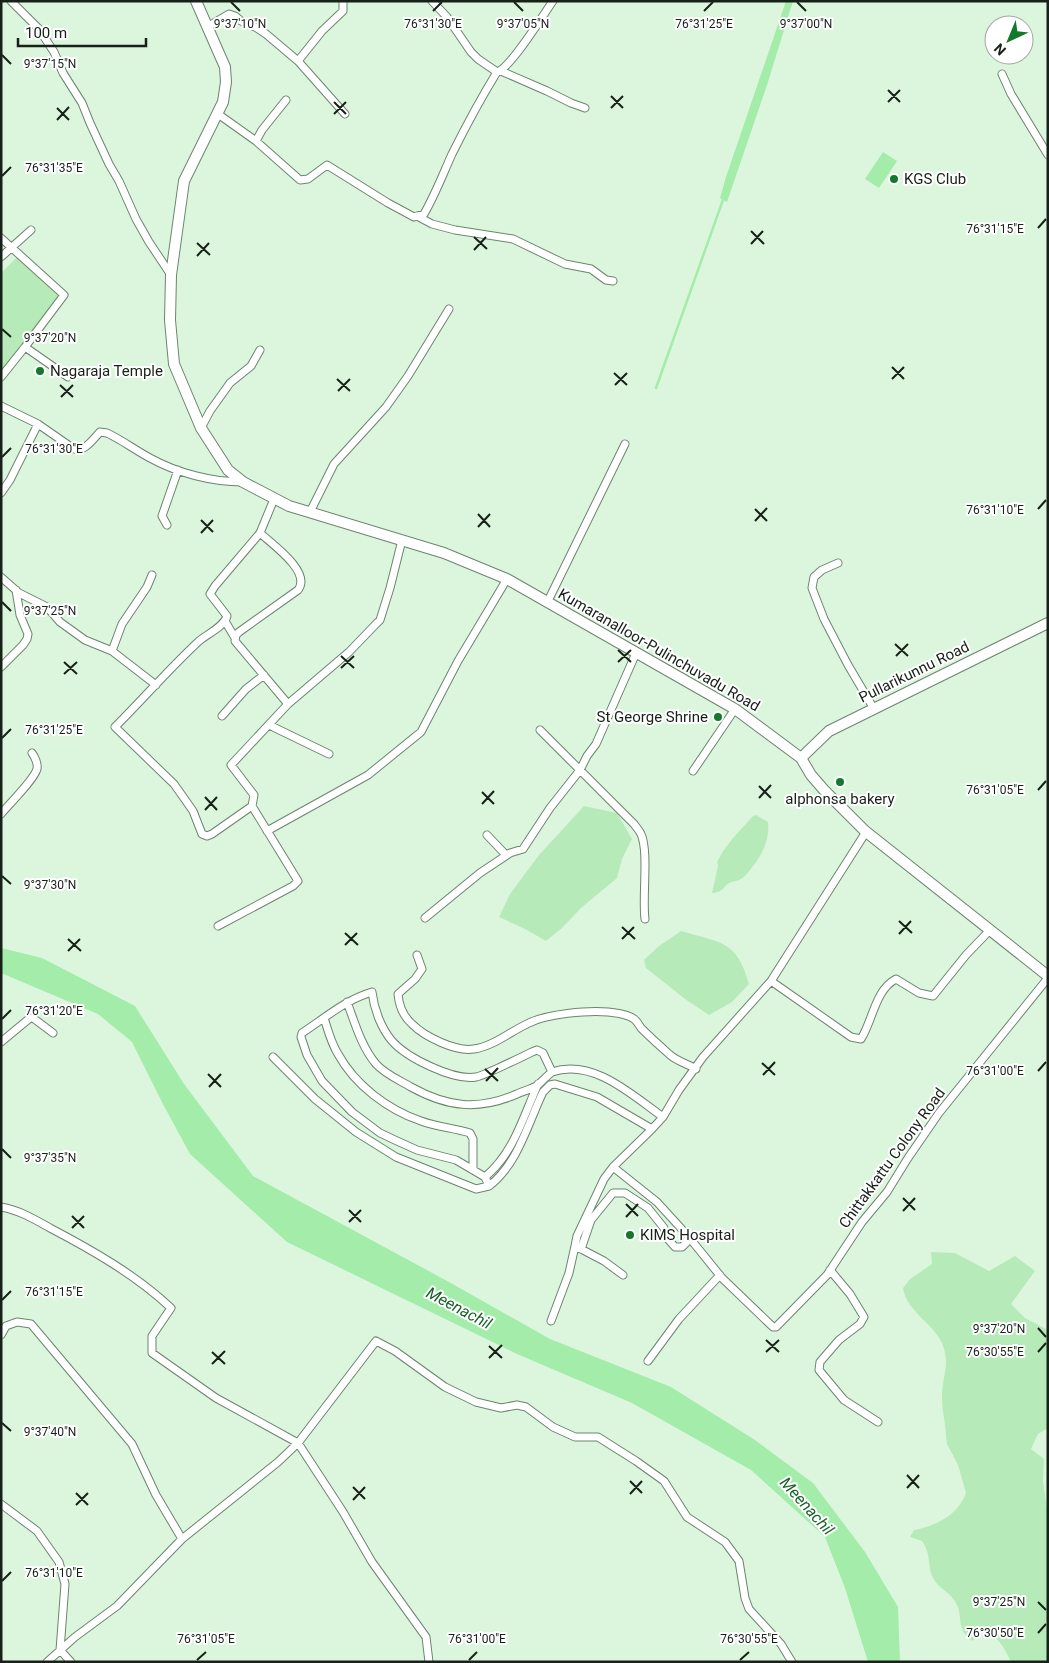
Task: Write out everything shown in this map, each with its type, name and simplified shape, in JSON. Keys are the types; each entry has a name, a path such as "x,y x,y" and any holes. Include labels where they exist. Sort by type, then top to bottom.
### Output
{"main road":[{"name":"Kumaranalloor-Pulinchuvadu Road","path":"196,1 225,67 226,82 223,102 218,114 184,181 171,275 170,320 174,364 201,428 228,470 243,482 289,506 444,553 507,579 735,709 801,758 811,775 824,790 866,832 1048,977"},
{"name":"Pullarikunnu Road","path":"801,758 829,731 1048,623"}],"street":[{"path":"11,1 39,29 54,52 63,73 82,103 136,219 171,275"},
{"path":"298,61 322,31 343,11 343,1"},
{"path":"432,1 478,59 499,71 585,108"},
{"path":"218,114 256,142 300,180 308,179 327,165 414,217 424,214 432,201 452,154 478,102 499,71 514,58 553,1"},
{"path":"206,27 230,14 241,22 257,28 298,61 345,114"},
{"path":"1002,74 1011,94 1048,155"},
{"path":"256,142 286,100"},
{"path":"417,216 432,224 455,230 514,239 565,264 591,269 606,280 613,281"},
{"path":"1,257 31,230"},
{"path":"1,238 64,296 1,378"},
{"path":"310,512 334,464 386,406 408,376 449,309"},
{"path":"25,347 68,377"},
{"path":"201,428 210,411 230,383 251,366 260,350"},
{"path":"1,406 38,424 74,449 79,450 83,448 100,432 107,433 151,459 178,470 229,482 243,482"},
{"path":"1,493 38,424"},
{"path":"547,603 625,444"},
{"path":"167,525 162,516 178,470"},
{"path":"252,806 212,834 207,836 202,834 192,811 174,784 115,727 176,662 207,634 225,621 227,616 210,594 260,533 274,499"},
{"path":"235,638 239,632 298,590 302,584 301,577 293,563 260,533"},
{"path":"218,926 298,881 252,806 254,795 231,765 288,704 349,652 380,620 398,562 402,540"},
{"path":"838,563 822,570 814,577 812,588 824,618 848,665 874,708"},
{"path":"112,651 122,624 147,587 152,575"},
{"path":"1,577 16,590 47,607 60,622 86,640 112,651 156,684"},
{"path":"268,831 368,775 421,732 458,661 507,579"},
{"path":"1,667 27,640 28,634 20,616 16,590"},
{"path":"225,621 235,638 236,644 288,704"},
{"path":"425,918 480,873 506,855 523,848 550,808 580,770 596,744 636,653"},
{"path":"222,716 246,689 264,675"},
{"path":"693,771 735,709"},
{"path":"269,725 329,754"},
{"path":"540,730 634,824 641,834 645,853 645,920"},
{"path":"1,814 27,785 37,769 35,757 32,753"},
{"path":"578,1247 577,1236 604,1179 613,1167 652,1129 703,1057 771,981 866,832"},
{"path":"487,835 506,855"},
{"path":"771,981 852,1037 861,1039 887,984 896,979 919,993 933,996 966,955 990,930"},
{"path":"417,955 422,969 415,979 398,994 399,1002 402,1011 411,1024 442,1043 463,1050 474,1049 492,1043 531,1022 558,1015 606,1012 634,1019 671,1056 696,1068"},
{"name":"Chittakkattu Colony Road","path":"720,1275 774,1327 830,1270 862,1222 887,1192 939,1113 1048,977"},
{"path":"489,1186 485,1177 456,1160 417,1150 380,1133 352,1112 322,1081 307,1055 301,1037 302,1033 347,1002 372,992 378,1017 392,1041 420,1060 443,1072 457,1076 477,1077 537,1050 543,1053 552,1072"},
{"path":"347,1002 359,1036 377,1065 388,1074 424,1094 440,1100 455,1104 489,1104 538,1084 552,1072 579,1069 602,1076 623,1088 662,1117"},
{"path":"1,1042 30,1018 33,1018 53,1033"},
{"path":"324,1018 337,1053 344,1065 374,1096 422,1122 470,1133 474,1146 473,1170"},
{"path":"272,1056 315,1099 356,1132 396,1158 476,1189 489,1186 497,1180 510,1164 543,1092 550,1085 555,1084 597,1097 652,1129"},
{"path":"485,1177 506,1154 523,1121 538,1084"},
{"path":"613,1167 657,1202 720,1275 679,1319 648,1360"},
{"path":"551,1322 578,1247 591,1220 613,1193 625,1193 648,1208 664,1228 667,1238 675,1247 682,1248 687,1242 688,1236"},
{"path":"1,1207 15,1209 82,1245 154,1292 171,1308 152,1336 152,1353 216,1398 298,1442 343,1512 372,1562 426,1637 429,1662"},
{"path":"578,1247 624,1275"},
{"path":"830,1270 850,1294 864,1317 860,1324 839,1340 820,1362 819,1370 844,1400 878,1422"},
{"path":"1,1335 6,1326 17,1322 31,1324 132,1444 156,1494 182,1539"},
{"path":"46,1662 117,1606 182,1539 278,1462 298,1442 376,1341 445,1387 476,1402 501,1408 516,1405 526,1407 552,1427 575,1437 598,1437 664,1481 687,1517 725,1542 739,1561 745,1598 749,1609 781,1644 792,1662"},
{"path":"1,1504 37,1531 59,1562 65,1584 60,1650 71,1662"}],"shaded area":[{"path":"18,256 62,295 1,372 1,273"},
{"path":"584,806 617,813 632,839 622,859 617,878 546,941 499,917 510,894 539,855"},
{"path":"756,815 768,822 767,840 760,856 744,877 729,883 720,891 712,893 718,866 717,862 723,851 753,816"},
{"path":"681,931 717,941 733,951 739,959 749,984 732,1002 709,1015 685,999 646,968 644,960 659,946"},
{"path":"931,1252 955,1253 989,1271 1015,1256 1035,1271 1011,1304 1025,1318 1048,1330 1048,1428 1038,1434 1031,1449 1044,1459 1043,1481 1048,1516 1048,1662 1011,1662 1000,1643 987,1633 982,1632 972,1641 963,1631 959,1611 954,1600 933,1578 928,1553 924,1544 922,1541 910,1537 914,1530 930,1526 952,1513 958,1508 966,1493 958,1465 947,1444 942,1399 946,1364 944,1349 937,1334 909,1303 903,1288 910,1279 932,1264"}],"water":[{"path":"786,1 793,1 767,85 727,202 720,198 726,177"},
{"path":"883,152 897,161 879,188 865,179"},
{"name":"Meenachil","path":"1,948 42,958 135,1006 184,1084 253,1176 550,1339 671,1387 755,1440 813,1483 865,1552 898,1607 900,1662 868,1662 845,1588 825,1537 751,1470 632,1403 517,1354 287,1242 190,1154 132,1042 98,1014 1,973"}],"waterway":[{"path":"656,388 724,197"}],"place":[{"name":"KGS Club","path":"894,179"},
{"name":"Nagaraja Temple","path":"40,371"},
{"name":"St George Shrine","path":"718,717"},
{"name":"alphonsa bakery","path":"840,782"},
{"name":"KIMS Hospital","path":"630,1235"}]}
